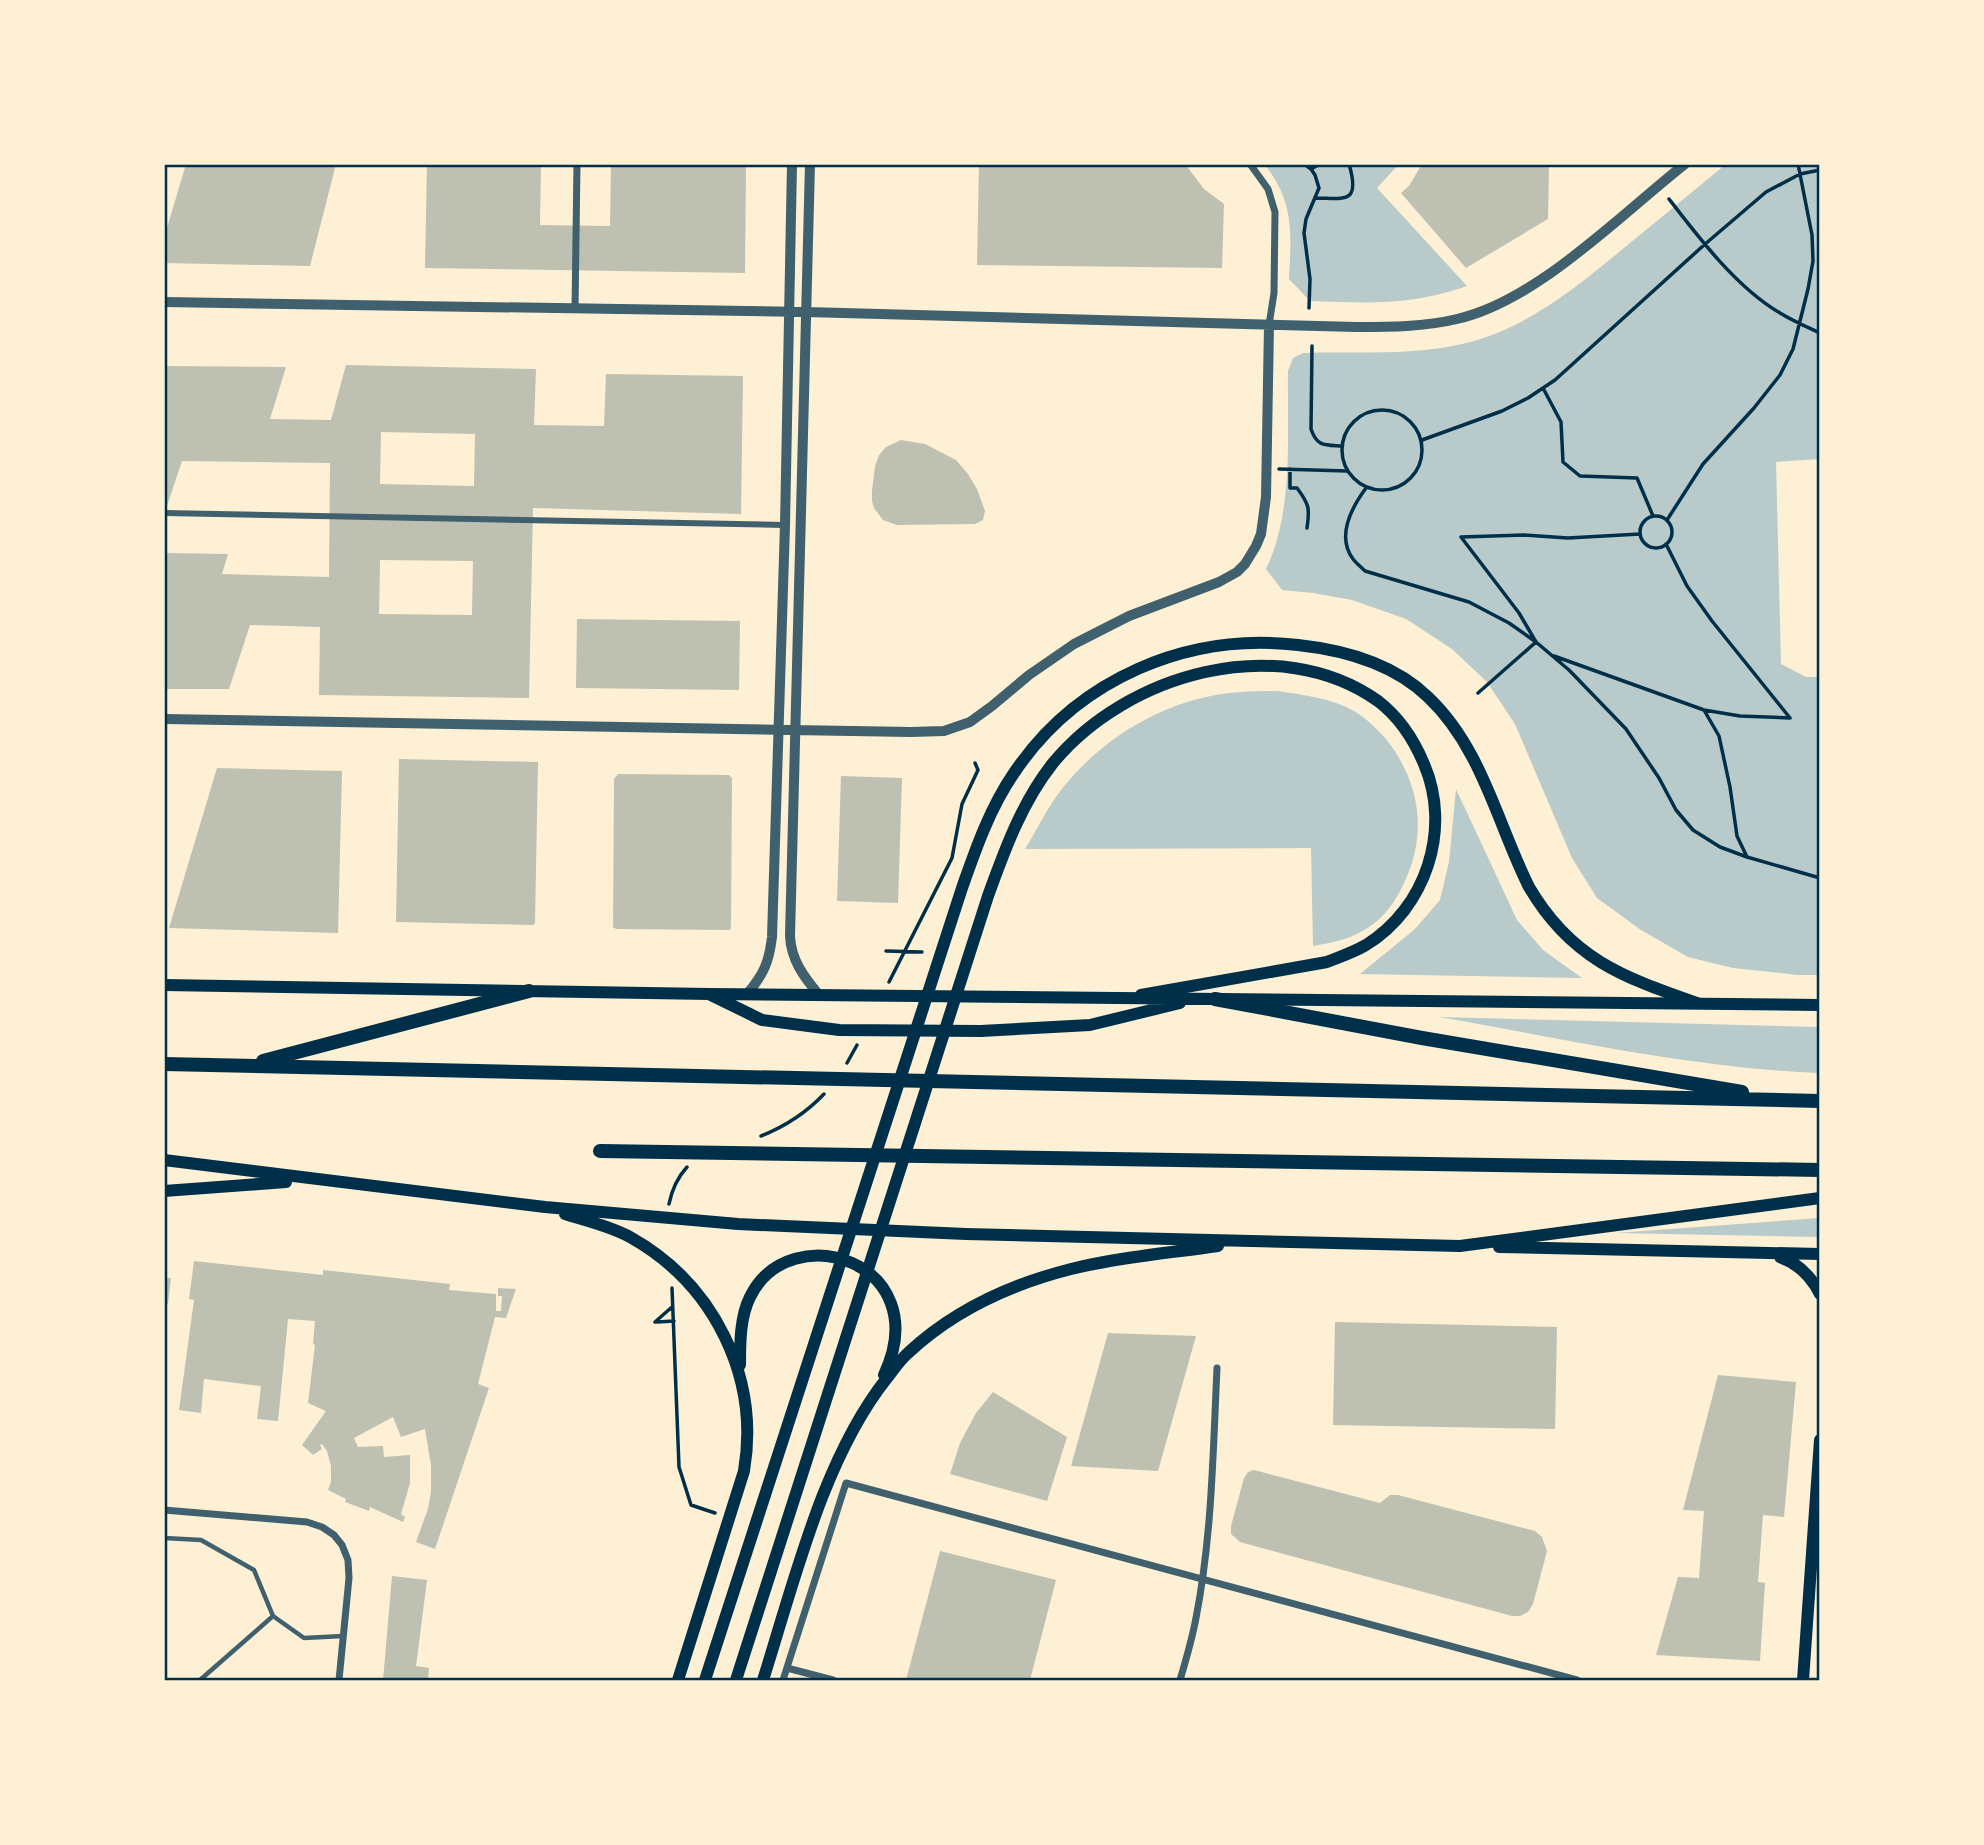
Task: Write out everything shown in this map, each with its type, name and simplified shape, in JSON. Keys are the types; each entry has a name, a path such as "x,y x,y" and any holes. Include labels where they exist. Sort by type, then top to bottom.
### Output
{"highway":[{"path":"245,1066 529,991"},
{"path":"1215,999 1422,1038 1792,1101"},
{"path":"164,1064 1819,1101"},
{"path":"600,1151 1819,1170"}],"main road":[{"path":"705,1681 962,888 984,828 1014,772 1032,748 1074,706 1097,689 1155,660 1217,645 1249,642 1278,642 1349,654 1402,677 1426,694 1443,712 1467,747 1529,887 1538,903 1566,937 1599,962 1621,974 1698,1003"},
{"path":"736,1681 988,895 1009,840 1034,789 1053,764 1091,725 1139,694 1194,674 1222,669 1274,667 1303,670 1359,689 1396,717 1409,735 1429,775 1436,836 1424,876 1401,914 1386,930 1349,954 1307,967 1127,997"},
{"path":"164,985 709,994 1819,1005"},
{"path":"709,994 762,1020 839,1030 981,1031 1090,1026 1197,998"},
{"path":"164,1160 545,1207 738,1224 862,1231 1819,1254"},
{"path":"164,1191 314,1180"},
{"path":"1460,1246 1819,1198"},
{"path":"545,1207 628,1236 670,1265 706,1304 719,1324 741,1379 749,1436 744,1471 678,1681"},
{"path":"877,1391 906,1354 938,1328 976,1305 1022,1284 1071,1269 1116,1260 1255,1241"},
{"path":"1763,1253 1792,1261 1814,1282 1819,1294"},
{"path":"741,1379 743,1322 751,1295 760,1281 784,1262 817,1256 854,1264 868,1271 880,1282 893,1304 896,1319 894,1350 877,1391 851,1436 822,1500 762,1681"},
{"path":"1803,1681 1819,1440"}],"street":[{"path":"575,309 577,164"},
{"path":"747,994 766,966 772,937 785,525 792,164"},
{"path":"810,164 790,946 796,964 819,995"},
{"path":"164,719 931,732 944,731 970,722 1029,675 1074,644 1119,621 1209,586 1237,572 1251,555 1261,534 1266,497 1269,325 1274,293 1275,212 1268,190 1250,164"},
{"path":"164,302 806,312 1356,327 1416,325 1459,319 1486,310 1540,280 1573,256 1678,167"},
{"path":"164,513 785,525"},
{"path":"1180,1681 1196,1620 1202,1580 1211,1483 1217,1368"},
{"path":"783,1681 846,1483 1577,1681"},
{"path":"164,1510 307,1522 334,1535 348,1560 349,1578 340,1681"},
{"path":"786,1668 833,1681"}],"lane":[{"path":"164,1538 201,1540 254,1570 273,1616 304,1637 344,1636"},
{"path":"200,1681 273,1616"}],"path":[{"path":"1304,164 1315,175 1319,188 1306,219 1304,233 1310,279 1309,308"},
{"path":"1311,169 1320,164"},
{"path":"1315,198 1343,200 1350,195 1353,186 1349,164"},
{"path":"1667,520 1703,464 1780,375 1793,349 1813,261 1812,235 1798,164"},
{"path":"1422,440 1502,411 1555,380 1766,192 1800,174 1819,170"},
{"path":"1669,199 1704,245 1748,289 1779,313 1819,334"},
{"path":"1312,346 1311,429 1315,439 1323,445 1342,446"},
{"path":"1543,388 1561,422 1563,462 1580,476 1637,478 1653,516"},
{"path":"1386,410 1409,419 1417,428 1423,453 1414,477 1392,490 1379,491 1366,488 1355,481 1342,459 1342,446 1345,434 1352,424 1373,411 1386,410"},
{"path":"1266,469 1347,471"},
{"path":"1290,470 1290,488 1297,488 1307,500 1310,510 1307,528"},
{"path":"1366,488 1354,504 1346,527 1347,545 1353,559 1365,571 1469,602 1510,623 1551,654 1597,697 1626,729 1659,778 1676,810 1693,830 1720,847 1748,858 1819,878"},
{"path":"1653,516 1667,520 1672,532 1666,544 1657,548 1644,543 1640,534 1644,520 1653,516"},
{"path":"1536,642 1519,613 1461,537 1524,535 1568,538 1640,534"},
{"path":"1551,654 1704,710 1740,716 1790,718 1686,586 1666,544"},
{"path":"1478,692 1536,642"},
{"path":"1704,710 1719,737 1737,836 1748,858"},
{"path":"885,991 946,874 952,858 962,804 978,770 975,763"},
{"path":"886,951 922,952 908,945"},
{"path":"844,1069 861,1037"},
{"path":"751,1140 791,1121 828,1089"},
{"path":"669,1216 672,1189 694,1161"},
{"path":"672,1282 679,1467 691,1505 716,1513"},
{"path":"672,1307 655,1322 674,1321"}],"shaded area":[{"path":"1265,165 1398,165 1377,188 1467,286 1407,300 1310,301 1289,279 1289,219 1282,193"},
{"path":"1725,165 1819,165 1819,459 1776,462 1781,664 1806,677 1819,677 1819,975 1733,968 1688,957 1641,930 1597,898 1572,858 1515,724 1487,682 1452,649 1406,619 1352,600 1282,590 1266,569 1275,546 1285,498 1288,371 1293,358 1303,353 1402,352 1442,348 1509,328 1552,304 1572,289"},
{"path":"1278,691 1327,700 1354,711 1386,739 1407,773 1417,808 1418,827 1412,864 1391,906 1365,930 1344,939 1313,946 1311,848 1025,849 1061,790 1078,770 1097,752 1140,722 1164,711 1214,695"},
{"path":"1456,789 1517,920 1543,950 1582,978 1360,974 1415,929 1440,900 1449,862"},
{"path":"1440,1017 1819,1027 1819,1073 1676,1059"},
{"path":"1819,1218 1819,1237 1616,1233"}],"building":[{"path":"186,164 336,164 310,266 164,263 164,238"},
{"path":"427,164 541,164 540,225 610,226 611,164 746,164 745,273 425,268"},
{"path":"979,164 1185,164 1204,189 1224,204 1222,268 977,265"},
{"path":"1422,164 1549,164 1548,219 1466,268 1401,193 1409,186"},
{"path":"346,365 536,369 534,425 604,426 606,374 743,376 741,514 533,508 529,698 319,695 320,627 250,625 229,689 164,689 164,553 228,554 222,574 329,577 330,463 182,461 164,515 164,366 286,367 270,419 331,420","holes":["381,432 475,434 474,486 380,484","380,560 473,561 472,615 379,614"]},
{"path":"901,440 925,444 956,460 977,489 985,511 983,520 975,524 897,525 883,520 872,501 875,466 886,447"},
{"path":"577,619 740,621 739,690 576,688"},
{"path":"399,759 538,762 533,925 396,922"},
{"path":"217,768 342,771 338,933 169,928"},
{"path":"618,774 729,775 732,778 730,930 613,927 614,779"},
{"path":"841,776 902,778 898,903 837,901"},
{"path":"194,1261 323,1275 323,1270 450,1284 449,1290 496,1294 496,1311 501,1311 502,1296 498,1296 498,1288 516,1289 506,1318 495,1317 478,1384 489,1388 435,1549 416,1542 428,1509 431,1491 431,1465 425,1429 401,1437 393,1417 354,1438 358,1447 383,1446 384,1457 410,1455 410,1483 401,1514 405,1517 403,1522 370,1507 369,1511 345,1502 346,1499 328,1490 331,1466 327,1451 322,1444 322,1449 313,1455 302,1445 326,1411 308,1403 315,1321 288,1319 278,1421 257,1419 261,1386 204,1379 201,1413 179,1410 194,1300 189,1299"},
{"path":"164,1278 171,1278 168,1304 164,1304"},
{"path":"1335,1322 1557,1327 1555,1429 1333,1425"},
{"path":"1108,1333 1196,1336 1158,1471 1071,1466"},
{"path":"1718,1375 1796,1382 1784,1517 1763,1515 1758,1582 1765,1583 1760,1661 1656,1655 1678,1577 1699,1578 1704,1511 1683,1510"},
{"path":"993,1392 1067,1437 1047,1501 950,1474 960,1443 976,1413"},
{"path":"1254,1470 1380,1503 1390,1495 1398,1495 1535,1531 1542,1537 1547,1551 1533,1604 1528,1612 1512,1616 1240,1542 1231,1534 1231,1526 1244,1478 1248,1472"},
{"path":"940,1551 1056,1580 1030,1680 906,1680"},
{"path":"392,1576 427,1580 416,1666 429,1668 428,1680 383,1680"}]}
